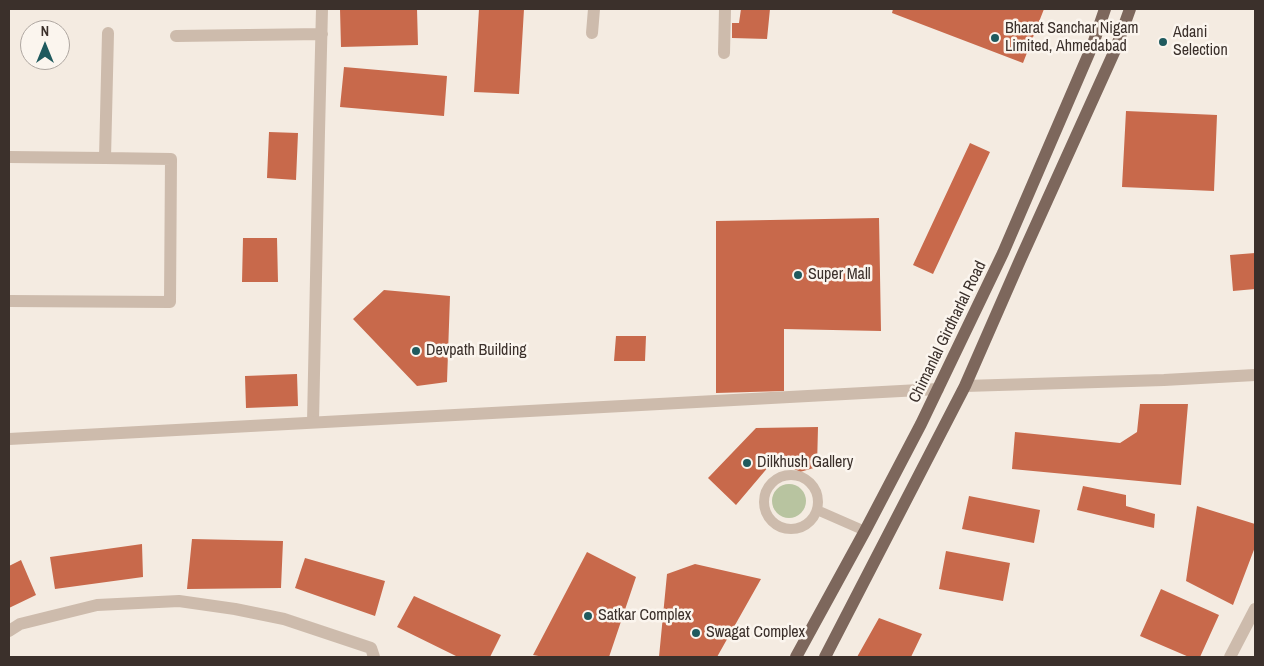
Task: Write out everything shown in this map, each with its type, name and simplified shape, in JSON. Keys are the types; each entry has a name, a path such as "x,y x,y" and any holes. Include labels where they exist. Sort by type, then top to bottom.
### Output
{"main road":[{"name":"Chimanlal Girdharlal Road","path":"796,657 922,424 1003,253 1093,44 1104,9"},
{"name":"Chimanlal Girdharlal Road","path":"825,657 965,386 1116,48 1130,9"}],"street":[{"path":"313,422 322,9"},
{"path":"592,33 594,9"},
{"path":"724,53 725,9"},
{"path":"105,158 108,33"},
{"path":"176,36 322,34"},
{"path":"9,157 171,159 170,302 9,301"},
{"path":"965,386 1255,375"},
{"path":"9,438 938,389"},
{"path":"9,630 20,624 97,605 179,601 235,609 284,619 371,648 374,657"},
{"path":"1230,657 1255,609"}],"lane":[{"path":"791,474 800,476 809,481 817,494 817,510 813,518 806,524 791,529 776,525 767,516 764,506 767,488 777,478 782,476 791,474"},
{"path":"817,510 865,531"}],"green space":[{"path":"789,484 796,485 801,489 805,494 805,508 801,513 796,517 789,518 782,517 777,513 773,508 772,501 773,494 777,489 782,485"}],"building":[{"path":"340,9 417,9 418,45 341,47"},
{"path":"479,9 524,9 519,94 474,92"},
{"path":"741,9 770,9 767,39 732,38 732,23 739,23"},
{"name":"Bharat Sanchar Nigam Limited, Ahmedabad","path":"893,9 1044,9 1023,63 892,13"},
{"path":"344,67 447,76 444,116 340,107"},
{"path":"1126,111 1217,115 1214,191 1122,187"},
{"path":"269,132 298,133 296,180 267,178"},
{"path":"970,143 990,152 933,274 913,265"},
{"name":"Super Mall","path":"879,218 881,331 784,329 784,391 716,393 716,221"},
{"path":"243,238 277,238 278,282 242,282"},
{"path":"1255,253 1255,289 1233,291 1230,255"},
{"name":"Devpath Building","path":"384,290 450,296 447,382 417,386 353,319"},
{"path":"616,336 646,336 645,361 614,361"},
{"path":"297,374 298,406 246,408 245,376"},
{"path":"1140,404 1188,404 1181,485 1012,469 1015,432 1120,443 1137,432"},
{"name":"Dilkhush Gallery","path":"818,427 817,467 800,472 775,459 736,505 708,478 756,428"},
{"path":"1083,486 1126,495 1126,506 1155,514 1154,528 1077,510"},
{"path":"969,496 1040,510 1034,543 962,529"},
{"path":"1197,506 1255,524 1255,547 1233,605 1186,581"},
{"path":"192,539 283,541 281,588 187,589"},
{"path":"142,544 143,577 55,589 50,557"},
{"path":"946,551 1010,563 1003,601 939,589"},
{"name":"Satkar Complex","path":"587,552 636,577 609,657 544,657 533,655"},
{"path":"305,558 385,581 375,616 295,588"},
{"path":"21,560 36,595 9,608 9,566"},
{"name":"Swagat Complex","path":"695,564 761,579 717,657 659,657 667,574"},
{"path":"1161,589 1219,615 1200,657 1189,657 1140,636"},
{"path":"414,596 501,635 490,657 458,657 397,627"},
{"path":"879,618 922,634 911,657 857,657"}],"place":[{"name":"Bharat Sanchar Nigam Limited, Ahmedabad","path":"995,38"},
{"name":"Adani Selection","path":"1163,42"},
{"name":"Super Mall","path":"798,275"},
{"name":"Devpath Building","path":"416,351"},
{"name":"Dilkhush Gallery","path":"747,463"},
{"name":"Satkar Complex","path":"588,616"},
{"name":"Swagat Complex","path":"696,633"}]}
